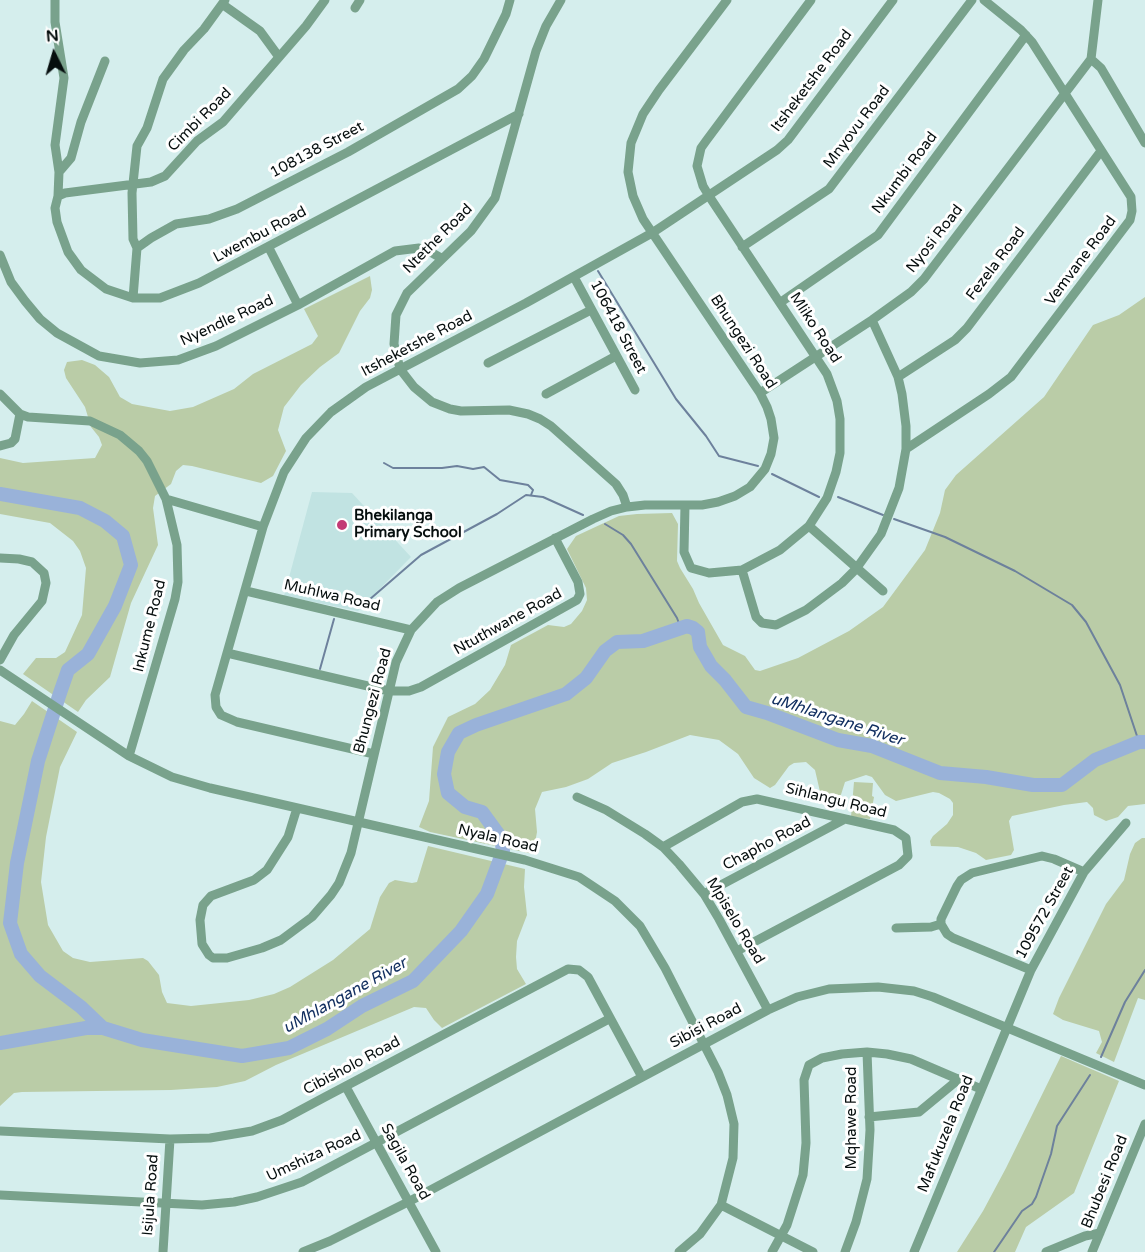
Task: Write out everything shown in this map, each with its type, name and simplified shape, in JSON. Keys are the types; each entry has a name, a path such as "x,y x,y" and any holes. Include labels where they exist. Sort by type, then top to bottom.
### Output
{"street":[{"name":"Lwembu Road","path":"55,0 54,22 64,78 55,145 59,172 55,208 57,222 64,244 74,261 97,284 114,293 133,298 152,299 171,296 199,283 519,114"},
{"name":"Cimbi Road","path":"58,196 64,193 155,180 170,172 197,141 223,122 306,26 325,0"},
{"name":"108138 Street","path":"137,248 176,224 209,219 237,209 348,152 458,89 472,76 484,59 510,0"},
{"name":"Ntethe Road","path":"561,0 546,26 536,51 495,198 471,231 407,292 396,315 393,336 400,369 422,395 450,409 509,410 528,414 551,426 616,484 627,507"},
{"name":"Bhungezi Road","path":"297,808 288,837 267,870 254,880 211,896 204,904 200,920 202,944 209,956 227,957 262,948 290,934 312,917 339,883 351,853 400,652 411,630 432,606 459,588 593,519 627,507 718,502 750,487 765,469 773,446 773,430 767,407 760,393 643,219 631,190 628,165 633,136 649,105 727,0"},
{"name":"Mliko Road","path":"685,505 684,552 691,568 709,573 742,570 780,550 809,526 832,486 841,445 837,401 827,374 709,196 703,186 697,166 701,148 811,0"},
{"name":"Itsheketshe Road","path":"374,754 237,722 221,715 216,707 215,695 263,527 284,472 316,426 343,402 366,387 574,277 652,232 777,150 788,140 893,0"},
{"name":"Mnyovu Road","path":"742,247 829,189 972,0"},
{"name":"Vemvane Road","path":"906,449 1011,377 1130,220 1133,207 1131,197 1026,35 984,0"},
{"path":"1098,0 1092,59 1101,68 1145,143"},
{"path":"133,298 137,248 133,239 132,193 136,151 147,128 163,79 224,2 260,31 279,57"},
{"name":"Nkumbi Road","path":"781,302 878,234 1026,35"},
{"name":"Nyosi Road","path":"760,393 872,320 911,292 924,279 1092,59"},
{"path":"59,172 71,158 81,122 105,61"},
{"name":"Fezela Road","path":"898,377 955,340 962,333 1101,151"},
{"name":"Nyendle Road","path":"269,248 298,305"},
{"name":"Nyendle Road","path":"0,255 11,282 40,319 57,333 99,356 120,361 159,363 178,360 216,346 298,305 395,251 419,248 441,258"},
{"name":"106418 Street","path":"574,277 635,390"},
{"path":"488,363 591,310"},
{"path":"742,570 756,617 762,623 771,625 783,622 815,604 842,583 873,548 888,519 899,488 906,449 904,408 898,377 872,320"},
{"path":"546,394 616,356"},
{"path":"0,394 20,414 15,439 11,443 0,446"},
{"name":"Inkume Road","path":"20,414 28,417 90,422 120,435 139,450 147,461 166,499 177,545 178,582 129,756"},
{"path":"166,499 263,527"},
{"path":"809,526 883,591"},
{"name":"Ntuthwane Road","path":"389,691 409,691 421,687 577,600 580,594 578,582 555,538"},
{"path":"0,558 32,562 44,573 46,583 42,601 15,635 0,660"},
{"name":"Muhlwa Road","path":"246,591 411,630"},
{"path":"227,653 389,691"},
{"name":"Nyala Road","path":"0,670 129,756 160,772 184,781 358,823 525,860 567,872 588,882 615,901 633,917 660,959 705,1043 728,1095 734,1124 734,1158 721,1205 700,1234 679,1252"},
{"name":"Mpiselo Road","path":"577,797 629,824 663,847 704,894 768,1010"},
{"name":"Sihlangu Road","path":"663,847 742,802 753,799 767,800 900,833 906,838 908,856 899,865 737,951"},
{"name":"Chapho Road","path":"704,894 843,820"},
{"name":"109572 Street","path":"1006,1027 1031,970 1084,872 1126,823"},
{"path":"1031,970 946,934 941,924 943,913 957,886 961,880 972,873 1042,856 1084,872"},
{"path":"896,928 931,927 941,924"},
{"name":"Cibisholo Road","path":"0,1131 170,1139 210,1138 252,1131 282,1120 568,969 579,970 588,977 642,1077"},
{"name":"Sibisi Road","path":"303,1252 410,1201 768,1010 811,993 846,987 878,987 900,988 924,994 1145,1085"},
{"name":"Umshiza Road","path":"0,1195 219,1204 257,1197 302,1182 609,1019"},
{"name":"Mafukuzela Road","path":"914,1252 1006,1027"},
{"path":"772,1252 782,1236 796,1202 805,1160 804,1080 807,1069 813,1062 832,1055 867,1052 886,1054 911,1059 981,1089"},
{"name":"Mqhawe Road","path":"844,1252 856,1222 867,1179 870,1117 867,1052"},
{"path":"870,1117 919,1112 959,1079"},
{"name":"Sagila Road","path":"346,1086 436,1252"},
{"name":"Bhubesi Road","path":"1092,1252 1145,1124"},
{"name":"Isijula Road","path":"163,1252 170,1139"},
{"path":"721,1205 813,1252"},
{"path":"1046,1252 1085,1236 1100,1233"}],"shaded area":[{"name":"Bhekilanga Primary School","path":"312,492 352,493 411,557 358,611 284,596"}],"green space":[{"path":"370,276 372,290 370,298 360,311 339,353 301,385 284,407 278,430 286,451 273,476 261,483 183,465 176,471 171,484 155,496 153,508 158,545 131,603 110,677 86,700 78,712 23,674 36,658 56,658 65,652 82,615 86,568 80,551 73,541 50,523 0,514 0,458 23,463 95,458 102,445 91,427 85,407 66,378 64,370 67,362 82,360 95,365 109,377 120,397 132,404 170,411 193,407 234,389 253,374 312,344 318,336 304,309"},
{"path":"1145,297 1145,804 1128,806 1118,817 1106,821 1094,815 1093,808 1087,802 1012,816 1009,821 1014,850 1011,855 986,860 976,853 958,847 931,846 930,841 933,836 947,824 953,815 953,803 939,793 933,792 896,801 885,795 872,777 866,775 845,782 838,804 826,807 815,770 806,762 789,766 775,785 770,788 754,778 738,754 719,740 690,735 612,763 588,779 542,792 535,809 537,832 533,854 430,832 419,827 429,801 433,747 448,717 475,704 490,690 505,665 511,645 548,625 564,627 571,624 582,611 587,600 586,588 567,549 576,536 619,516 672,513 678,524 677,561 723,645 745,656 755,670 760,671 798,658 849,631 883,607 925,550 940,513 945,490 956,475 1044,397 1093,325 1119,315"},
{"path":"32,701 77,732 60,767 46,837 41,882 48,925 63,951 73,958 90,962 143,958 159,975 167,1003 191,1006 249,1000 274,994 290,987 333,960 370,929 380,897 389,883 395,880 417,882 428,846 525,869 527,915 517,941 516,957 517,969 526,984 442,1028 426,1008 414,1007 276,1065 245,1081 217,1087 171,1090 22,1092 14,1093 0,1106 0,721 15,725"},
{"path":"854,782 873,783 872,796 874,797 870,819 851,817"},
{"path":"1145,838 1145,1000 1138,998 1114,1062 1096,1053 1102,1042 1099,1031 1063,1020 1053,1014 1106,904 1124,880 1135,843"},
{"path":"1061,1056 1119,1081 1074,1193 1026,1227 1015,1252 957,1252 1006,1168"}],"waterway":[{"path":"598,271 676,399 719,456 758,466"},
{"path":"384,463 393,468 457,466 473,469 484,467 500,480 528,485 533,490 531,495"},
{"path":"772,474 819,497"},
{"path":"0,494 80,508 105,521 123,536 131,565 115,606 88,654 68,670 60,693 38,761 17,863 10,923 21,954 40,976 81,1007 103,1028"},
{"path":"362,606 421,555 497,514 526,495 543,497 583,515"},
{"path":"838,497 883,515"},
{"path":"894,519 945,537 1015,571 1072,605 1086,622 1120,685 1139,742"},
{"path":"605,524 623,535 631,544 677,618 681,629"},
{"path":"320,669 334,619"},
{"name":"uMhlangane River","path":"0,1043 86,1028 103,1028 142,1040 242,1056 289,1048 327,1029 362,1006 413,981 461,931 487,894 503,851 501,838 482,812 465,807 448,793 444,774 448,752 459,733 566,694 586,678 605,651 617,642 643,641 687,626 693,628 698,632 700,647 711,666 746,707 838,740 872,746 940,773 986,777 1033,785 1062,785 1095,760 1139,742 1145,742"},
{"path":"1101,1057 1125,1002 1145,970"},
{"path":"994,1252 1022,1211 1032,1204 1036,1197 1051,1154 1057,1126 1090,1075"}],"place":[{"name":"Bhekilanga Primary School","path":"342,525"}]}
